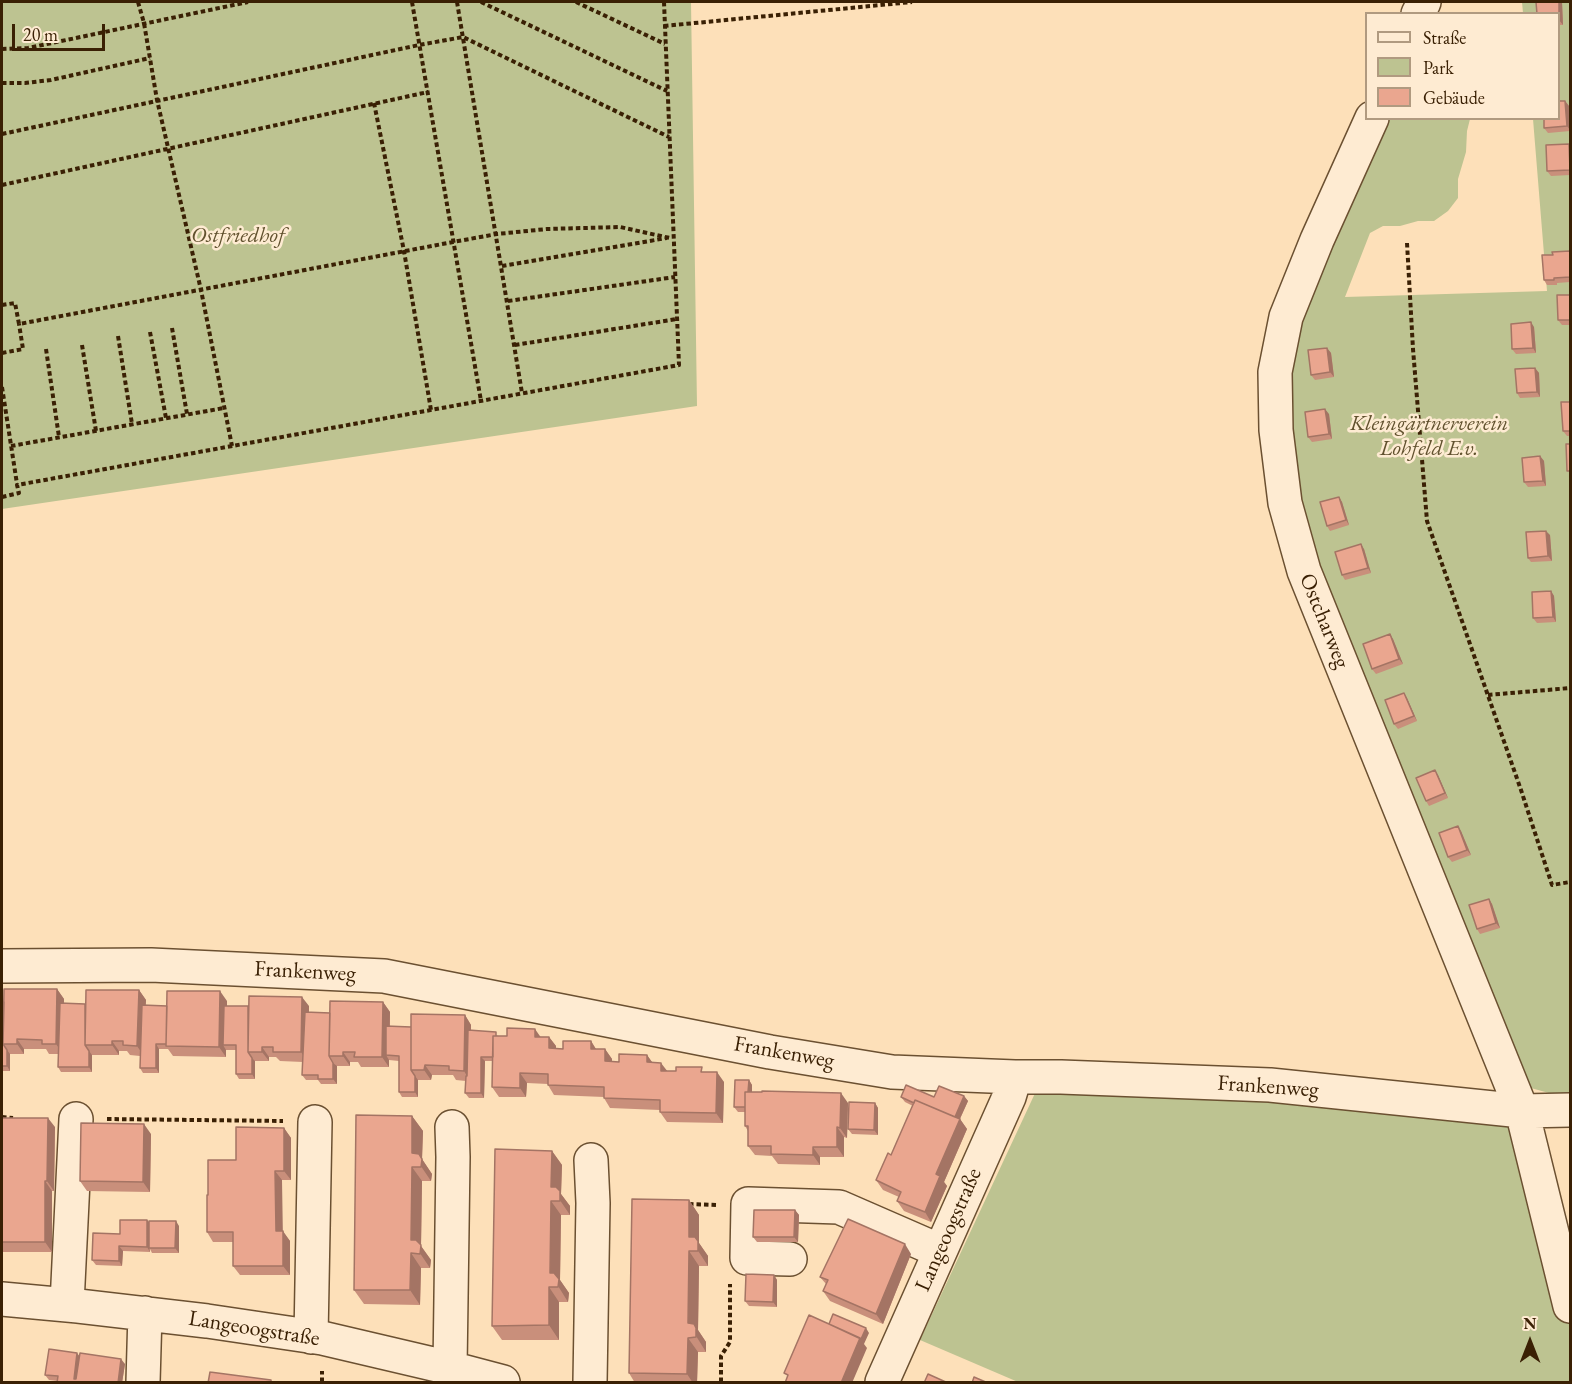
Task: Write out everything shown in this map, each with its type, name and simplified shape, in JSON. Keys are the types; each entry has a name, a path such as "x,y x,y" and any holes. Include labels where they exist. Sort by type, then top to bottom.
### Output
{"street":[{"name":"Ostcharweg","path":"1371,120 1317,240 1286,317 1275,372 1276,430 1285,503 1304,571 1522,1111 1570,1306"},
{"name":"Frankenweg","path":"2,966 151,965 384,976 770,1052 892,1072 1270,1085 1522,1111 1570,1110"},
{"name":"Langeoogstraße","path":"882,1383 1009,1097 1015,1077"},
{"path":"67,1305 76,1119"},
{"path":"311,1337 315,1122"},
{"path":"450,1368 452,1127"},
{"path":"590,1383 593,1203 591,1160"},
{"path":"790,1259 747,1258 748,1204 839,1207 940,1251"},
{"name":"Langeoogstraße","path":"2,1299 145,1313 311,1337 450,1368 503,1383"},
{"path":"143,1383 145,1313"}],"path":[{"path":"138,2 168,149 201,290 231,446"},
{"path":"2,49 28,48 248,2"},
{"path":"412,2 481,401"},
{"path":"457,2 522,393"},
{"path":"481,2 667,91"},
{"path":"576,2 665,44"},
{"path":"17,485 679,365 663,2"},
{"path":"664,26 912,2"},
{"path":"2,134 419,45 463,38 669,137"},
{"path":"2,83 51,80 150,58"},
{"path":"2,185 428,92"},
{"path":"374,103 404,251 431,410"},
{"path":"19,324 497,234 620,226 672,238"},
{"path":"502,266 672,238"},
{"path":"1407,243 1427,521 1552,885 1570,882"},
{"path":"508,301 675,277"},
{"path":"2,305 15,303 23,349 2,353"},
{"path":"515,345 677,319"},
{"path":"172,328 187,414"},
{"path":"150,332 166,418"},
{"path":"118,336 132,424"},
{"path":"82,345 96,431"},
{"path":"46,349 59,437"},
{"path":"2,387 19,493 2,496"},
{"path":"11,446 224,408"},
{"path":"1488,695 1570,688"},
{"path":"2,1118 23,1118"},
{"path":"76,1119 315,1122"},
{"path":"683,1204 748,1204"},
{"path":"721,1383 721,1356 730,1342 729,1274"}],"green space":[{"name":"Ostfriedhof","path":"2,2 691,2 697,406 2,509"},
{"name":"Kleingärtnerverein Lohfeld E.v.","path":"1522,2 1570,2 1570,1094 1556,1095 1531,1088 1517,1076 1366,714 1296,501 1287,366 1304,298 1383,120 1470,120 1466,152 1458,179 1458,198 1448,211 1434,221 1383,226 1370,233 1345,297 1547,291 1533,120 1560,120 1560,12 1523,12"},
{"path":"1037,1089 1270,1094 1528,1121 1570,1280 1570,1382 1018,1382 920,1340"}],"building":[{"path":"1536,2 1559,2 1559,12 1537,12"},
{"path":"1560,101 1565,101 1567,126 1544,128 1544,120 1560,120"},
{"path":"1569,144 1570,170 1547,171 1546,145"},
{"path":"1570,251 1570,277 1544,280 1542,255"},
{"path":"1557,295 1570,295 1570,320 1558,320"},
{"path":"1531,322 1533,348 1512,349 1511,324"},
{"path":"1327,348 1330,372 1311,375 1308,350"},
{"path":"1535,368 1537,392 1517,393 1515,369"},
{"path":"1561,402 1570,402 1570,431 1563,431"},
{"path":"1325,409 1329,434 1308,437 1305,412"},
{"path":"1566,444 1570,444 1570,471 1567,471"},
{"path":"1540,456 1543,481 1524,482 1522,458"},
{"path":"1339,497 1346,520 1327,526 1320,502"},
{"path":"1546,531 1548,556 1528,558 1526,532"},
{"path":"1361,544 1368,568 1342,575 1335,552"},
{"path":"1551,591 1553,617 1533,618 1532,592"},
{"path":"1390,634 1399,659 1372,669 1363,644"},
{"path":"1404,693 1414,716 1394,724 1385,700"},
{"path":"1435,770 1445,793 1426,801 1416,778"},
{"path":"1458,826 1467,850 1448,857 1439,833"},
{"path":"1489,899 1496,923 1477,929 1469,905"},
{"path":"4,989 57,989 56,1044 42,1044 42,1040 17,1039 17,1044 3,1044"},
{"path":"86,990 139,990 137,1046 123,1045 123,1041 112,1041 112,1045 85,1045"},
{"path":"167,991 220,991 219,1047 166,1046"},
{"path":"249,996 302,997 301,1052 273,1052 273,1047 262,1047 262,1052 248,1052"},
{"path":"330,1001 383,1002 382,1057 354,1057 355,1052 343,1052 343,1056 329,1056"},
{"path":"2,1002 4,1002 3,1044 7,1050 7,1066 2,1066"},
{"path":"60,1003 85,1004 85,1045 89,1051 89,1067 58,1067"},
{"path":"142,1005 167,1006 166,1044 156,1044 156,1068 140,1068"},
{"path":"224,1006 248,1006 248,1052 252,1058 252,1074 236,1074 236,1045 223,1045"},
{"path":"305,1012 330,1013 329,1056 333,1063 333,1079 318,1079 318,1075 302,1075"},
{"path":"411,1014 465,1015 464,1071 449,1070 449,1066 425,1065 424,1070 411,1070"},
{"path":"386,1026 411,1027 411,1070 415,1076 415,1092 399,1092 399,1056 386,1055"},
{"path":"507,1028 535,1029 535,1037 549,1037 549,1048 563,1049 563,1041 591,1041 591,1049 605,1049 605,1061 619,1062 619,1054 647,1055 647,1062 661,1063 661,1071 676,1071 676,1067 702,1067 701,1072 717,1072 716,1113 660,1112 660,1100 604,1098 604,1087 548,1085 548,1074 520,1073 520,1088 492,1087 493,1036 507,1036"},
{"path":"468,1030 496,1032 496,1036 493,1036 493,1057 481,1057 481,1093 465,1093"},
{"path":"735,1080 749,1080 748,1092 745,1092 745,1107 734,1107"},
{"path":"906,1085 934,1097 939,1086 964,1096 955,1117 915,1100 914,1103 901,1097"},
{"path":"745,1092 841,1093 837,1147 813,1147 813,1155 771,1154 771,1146 748,1146 748,1126 745,1126"},
{"path":"915,1100 960,1119 936,1174 940,1176 925,1212 897,1201 901,1192 876,1180 888,1153 891,1155"},
{"path":"849,1102 875,1103 874,1130 848,1129"},
{"path":"356,1115 412,1116 412,1153 419,1154 422,1159 421,1167 412,1167 411,1240 416,1240 421,1245 420,1254 411,1253 410,1290 354,1290"},
{"path":"2,1118 48,1118 45,1242 2,1242"},
{"path":"81,1123 144,1124 143,1182 80,1181"},
{"path":"236,1127 284,1128 284,1171 275,1171 276,1231 283,1231 283,1266 233,1266 233,1232 207,1232 208,1160 236,1160"},
{"path":"495,1149 552,1151 551,1187 556,1187 560,1191 560,1201 551,1201 550,1273 554,1273 559,1279 558,1287 549,1287 549,1325 492,1326"},
{"path":"632,1199 689,1200 689,1237 695,1237 698,1241 698,1251 689,1251 688,1323 694,1324 696,1337 688,1338 687,1374 629,1373"},
{"path":"754,1210 795,1210 794,1237 753,1237"},
{"path":"848,1219 905,1244 876,1314 823,1291 828,1280 820,1277"},
{"path":"120,1220 147,1220 147,1247 119,1246 119,1261 92,1260 93,1233 120,1234"},
{"path":"149,1221 176,1221 175,1248 149,1248"},
{"path":"746,1274 774,1275 773,1302 745,1301"},
{"path":"833,1314 866,1328 861,1339 829,1324"},
{"path":"809,1315 860,1338 841,1383 785,1383 788,1375 784,1373"},
{"path":"49,1349 77,1353 74,1379 76,1379 80,1353 121,1359 118,1383 57,1383 58,1376 45,1375"},
{"path":"210,1372 271,1380 271,1383 208,1383"},
{"path":"928,1374 948,1383 924,1383"},
{"path":"974,1377 988,1383 972,1383"}]}
